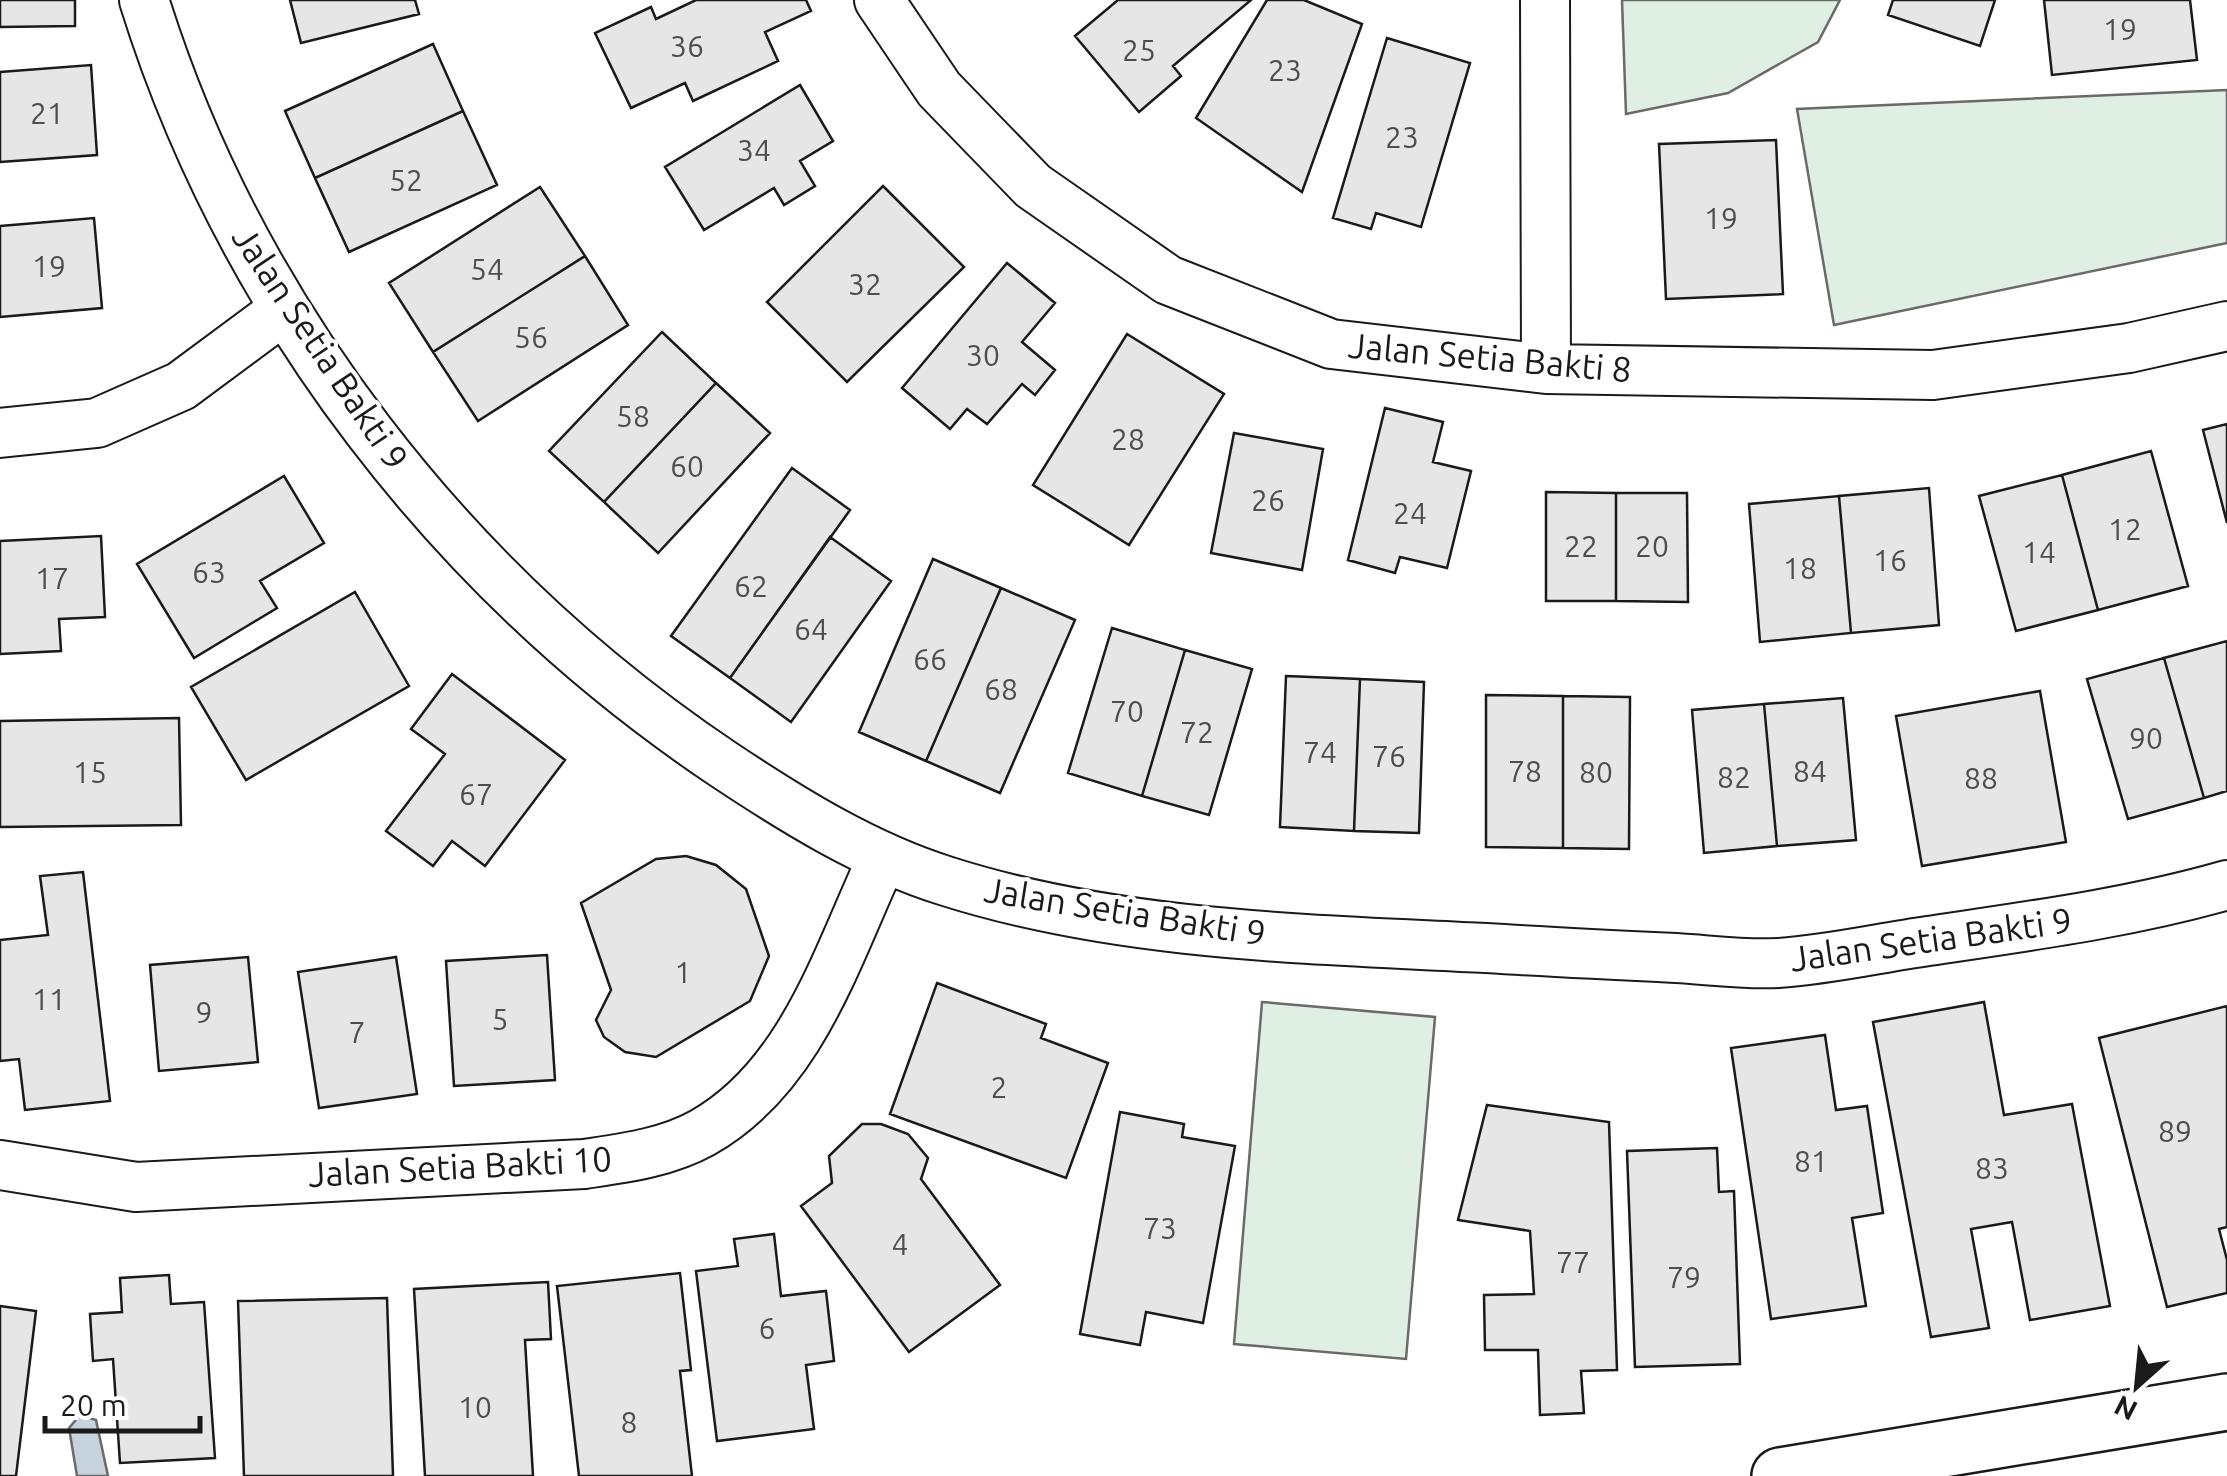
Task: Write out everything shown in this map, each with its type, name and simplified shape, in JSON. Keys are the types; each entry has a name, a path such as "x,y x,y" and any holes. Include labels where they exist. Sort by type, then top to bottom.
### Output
{"street":[{"name":"Jalan Setia Bakti 9","path":"144,0 205,162 285,309 376,442 476,558 572,650 677,733 762,790 883,858 984,890 1073,911 1180,926 1324,940 1776,963 2139,910 2227,885"},
{"name":"Jalan Setia Bakti 8","path":"879,0 940,89 1033,186 1168,280 1331,344 1546,369 1933,376 2129,348 2227,326"},
{"path":"1545,0 1546,369"},
{"path":"0,433 97,423 182,386 285,309"},
{"name":"Jalan Setia Bakti 10","path":"0,1165 136,1187 584,1164 647,1155 702,1133 760,1090 798,1040 883,858"},
{"path":"1780,1476 2227,1402"}],"green space":[{"path":"1622,0 1840,0 1818,42 1728,93 1626,114"},
{"path":"2227,90 2227,243 1834,325 1797,109"},
{"path":"1262,1002 1435,1017 1406,1359 1234,1344"}],"shaded area":[{"path":"80,1415 96,1420 108,1476 77,1476 69,1428"}],"building":[{"path":"0,0 75,0 75,26 0,27"},
{"path":"290,0 415,0 419,14 301,43"},
{"path":"696,0 806,0 811,11 765,32 778,61 693,101 685,83 631,108 595,33 651,7 656,19"},
{"path":"1118,0 1251,0 1173,66 1181,76 1139,112 1075,36"},
{"path":"1267,0 1304,0 1362,24 1302,192 1196,118"},
{"path":"1893,0 1995,0 1980,46 1888,15"},
{"path":"2044,0 2190,0 2197,60 2052,75"},
{"path":"1387,38 1470,63 1421,227 1376,213 1371,229 1333,218"},
{"path":"433,44 463,111 315,178 285,111"},
{"path":"91,65 97,155 0,162 0,72"},
{"path":"800,85 833,141 800,161 815,186 784,205 774,188 704,230 665,167"},
{"path":"463,111 497,185 349,252 315,178"},
{"path":"1776,140 1783,294 1666,299 1659,144"},
{"path":"883,186 964,267 847,382 767,302"},
{"path":"540,187 585,256 433,352 389,283"},
{"path":"94,218 102,308 0,317 0,226"},
{"path":"585,256 628,325 478,421 433,352"},
{"path":"1007,263 1055,303 1022,342 1055,370 1035,395 1022,384 987,424 967,409 950,429 902,388"},
{"path":"662,332 716,383 604,502 549,451"},
{"path":"1127,334 1224,394 1129,545 1033,485"},
{"path":"716,383 770,433 658,553 604,502"},
{"path":"1385,408 1443,422 1433,462 1471,471 1447,568 1400,557 1395,573 1348,560"},
{"path":"2227,424 2227,523 2203,430"},
{"path":"1234,433 1323,449 1302,570 1211,553"},
{"path":"2151,451 2188,586 2098,610 2062,475"},
{"path":"792,468 850,510 730,678 671,636"},
{"path":"2062,475 2098,610 2016,631 1979,496"},
{"path":"284,476 324,543 260,581 277,608 194,658 137,564"},
{"path":"1929,488 1939,625 1851,633 1839,496"},
{"path":"1546,492 1616,493 1616,601 1546,601"},
{"path":"1616,493 1687,493 1688,602 1616,601"},
{"path":"1839,496 1851,633 1760,642 1749,504"},
{"path":"101,536 105,617 59,619 61,651 0,654 0,541"},
{"path":"830,537 891,581 791,722 730,678"},
{"path":"933,559 1001,588 926,761 859,732"},
{"path":"1001,588 1075,620 1000,793 926,761"},
{"path":"355,592 409,686 246,780 191,687"},
{"path":"1112,628 1185,650 1142,796 1068,773"},
{"path":"2227,641 2227,791 2204,798 2164,658"},
{"path":"1185,650 1252,669 1209,815 1142,796"},
{"path":"2164,658 2204,798 2128,819 2087,679"},
{"path":"452,674 565,760 485,866 452,841 433,866 386,831 445,754 411,729"},
{"path":"1286,676 1360,679 1354,831 1280,827"},
{"path":"1360,679 1424,682 1419,833 1354,831"},
{"path":"2040,691 2066,842 1922,866 1896,716"},
{"path":"1486,695 1563,696 1563,848 1486,847"},
{"path":"1563,696 1630,697 1629,849 1563,848"},
{"path":"1843,698 1856,840 1777,846 1764,704"},
{"path":"1764,704 1777,846 1704,853 1692,710"},
{"path":"179,718 181,825 0,827 0,721"},
{"path":"686,856 716,865 746,889 769,956 750,1001 656,1057 625,1052 604,1037 596,1020 611,990 581,903 656,859"},
{"path":"83,872 110,1101 25,1110 19,1059 0,1061 0,940 48,935 40,876"},
{"path":"547,955 555,1080 454,1086 446,961"},
{"path":"248,957 258,1062 159,1071 150,965"},
{"path":"396,957 417,1094 319,1108 298,972"},
{"path":"937,983 1046,1024 1041,1038 1108,1063 1066,1178 890,1114"},
{"path":"1984,1002 2004,1115 2072,1104 2110,1306 2030,1320 2012,1222 1971,1229 1989,1328 1931,1337 1873,1022"},
{"path":"2227,1006 2227,1227 2219,1229 2227,1260 2227,1293 2167,1307 2099,1038"},
{"path":"1825,1035 1836,1110 1867,1106 1883,1213 1852,1218 1866,1306 1771,1319 1731,1048"},
{"path":"1487,1105 1609,1122 1617,1370 1581,1371 1584,1413 1540,1415 1538,1350 1485,1350 1484,1295 1534,1294 1530,1231 1458,1220"},
{"path":"1120,1112 1184,1124 1182,1137 1235,1146 1203,1323 1146,1312 1140,1345 1080,1334"},
{"path":"862,1124 881,1124 908,1134 928,1158 921,1179 1000,1285 909,1352 801,1206 832,1183 829,1156"},
{"path":"1717,1148 1719,1192 1734,1191 1740,1364 1635,1367 1627,1151"},
{"path":"774,1234 781,1296 826,1291 834,1361 806,1365 814,1429 717,1441 696,1271 738,1266 734,1239"},
{"path":"680,1273 691,1370 680,1371 692,1476 579,1476 557,1286"},
{"path":"169,1275 171,1304 204,1302 215,1458 120,1463 113,1359 93,1361 90,1314 122,1312 120,1278"},
{"path":"548,1282 551,1339 525,1340 533,1476 425,1476 414,1289"},
{"path":"387,1298 393,1476 244,1476 238,1301"},
{"path":"0,1306 36,1311 16,1476 0,1476"}]}
